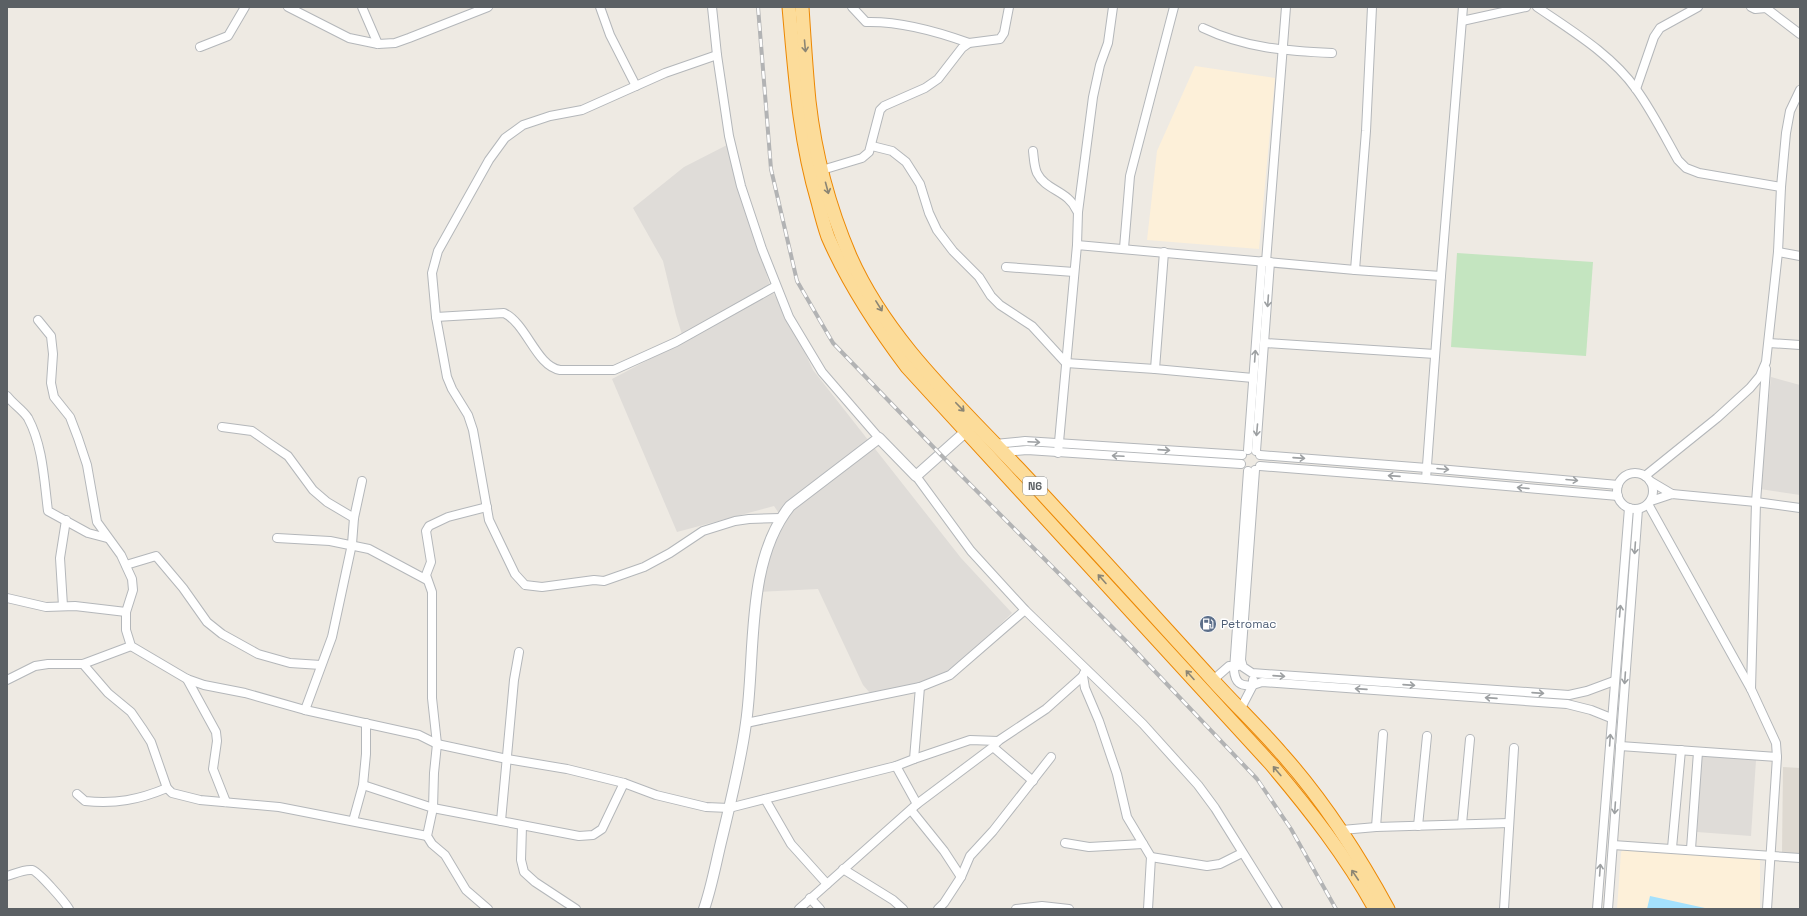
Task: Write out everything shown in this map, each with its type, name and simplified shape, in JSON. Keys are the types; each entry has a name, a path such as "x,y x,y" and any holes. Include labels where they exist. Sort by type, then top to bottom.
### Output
{"highway":[{"name":"N6","path":"789,7 796,99 812,183 828,236 844,272 876,325 907,367 971,427 999,448 1104,559 1212,680 1283,754 1342,830 1367,869 1388,909"},
{"name":"N6","path":"802,7 809,102 822,170 833,213 851,258 867,288 909,351 946,394 971,427 1270,763 1307,807 1333,842 1362,886 1375,909"}],"street":[{"path":"200,47 228,36 245,7"},
{"path":"288,7 349,38 378,44 394,43 409,38 488,7"},
{"path":"362,7 378,44"},
{"path":"600,7 610,35 636,86"},
{"path":"712,7 717,55 729,136 741,186 762,249 789,317 822,372 879,438 916,476 971,551 1084,672 1143,724 1198,785 1215,808 1278,909"},
{"path":"852,7 866,22 884,22 927,30 969,43 1000,39 1004,33 1009,7"},
{"path":"1058,453 1077,246 1078,212 1093,97 1100,65 1108,43 1113,7"},
{"path":"1124,248 1130,176 1174,7"},
{"path":"1252,453 1253,378 1266,262 1286,7"},
{"path":"1355,270 1366,131 1372,7"},
{"path":"1426,479 1440,276 1463,7"},
{"path":"1462,21 1526,7"},
{"path":"1537,7 1601,51 1636,88 1678,160 1686,168 1713,175 1781,187"},
{"path":"1636,88 1654,37 1660,28 1698,7"},
{"path":"1751,7 1755,9 1766,8 1800,34"},
{"path":"1202,28 1235,42 1283,51 1332,54"},
{"path":"822,170 862,158 869,152 872,146 880,110 884,106 925,88 938,79 962,48 969,43"},
{"path":"717,55 666,73 582,110 550,116 523,125 505,138 489,160 438,251 432,273 436,317 447,377 452,389 468,415 473,430 489,520 515,574 525,585 542,587 594,580 604,581 616,578 644,567 670,554 702,531 734,521 781,518"},
{"path":"1750,689 1756,502 1766,362 1778,252 1781,187 1790,111 1800,90"},
{"path":"872,146 892,151 906,162 920,184 929,213 937,230 953,251 979,277 991,296 1000,305 1032,326 1066,363 1253,378"},
{"path":"1033,151 1035,167 1038,174 1044,182 1070,199 1078,212"},
{"path":"1077,246 1124,248 1355,270 1440,276"},
{"path":"1155,369 1164,252"},
{"path":"1778,252 1800,256"},
{"path":"1241,464 1252,453 1265,343 1266,262"},
{"path":"1006,267 1074,272"},
{"path":"436,317 504,313 511,316 545,361 553,369 614,370 676,342 776,286"},
{"path":"38,320 51,336 53,354 51,383 54,397 70,417 73,424 87,465 97,522 107,538 121,555 132,579 133,590 126,612 126,630 131,646 187,679 305,710 419,735 437,744 507,759 567,769 624,783 664,797 706,807 729,808 896,766 970,740 996,744 1033,781"},
{"path":"1769,342 1800,345"},
{"path":"1265,343 1435,354"},
{"path":"1648,478 1750,388 1760,376 1766,362"},
{"path":"7,396 12,403 27,417 36,438 42,463 48,511 56,517 66,520 88,533 107,538"},
{"path":"222,427 252,431 288,456 322,498 354,518"},
{"path":"916,476 971,427"},
{"path":"704,909 729,808 746,723 756,596 764,555 781,518 790,506 879,438"},
{"path":"999,448 1025,441 1252,453 1618,485"},
{"path":"999,448 1241,464 1245,469 1426,479 1618,496"},
{"path":"1252,453 1262,459 1254,469 1234,665 1235,678 1240,684 1247,686 1262,682 1514,696 1568,695 1587,691 1614,681"},
{"path":"1243,667 1241,660 1254,469"},
{"path":"1672,494 1648,478 1633,473 1622,479 1618,485 1618,496 1620,501 1629,508 1638,510 1649,503 1672,494 1800,508"},
{"path":"1648,478 1653,487 1653,494 1649,503"},
{"path":"305,710 332,637 352,544 354,518 362,481"},
{"path":"1649,503 1750,689 1776,743 1777,757 1766,909"},
{"path":"487,507 448,517 429,526 426,531 431,562 426,575 432,592 432,698 437,744 433,808 427,836 432,844 445,855 466,890 488,909"},
{"path":"1597,909 1611,718 1629,508"},
{"path":"1608,909 1638,510"},
{"path":"63,606 60,558 66,520"},
{"path":"277,538 330,541 352,544 369,549 427,580"},
{"path":"126,565 156,556 183,588 208,622 222,634 258,654 290,663 321,665"},
{"path":"7,598 46,607 74,606 126,612"},
{"path":"746,723 920,687 950,675 1025,610"},
{"path":"7,680 35,666 48,664 83,664 131,646"},
{"path":"500,821 514,680 519,652"},
{"path":"83,664 108,693 131,712 151,742 167,788 172,793 200,800 279,807 427,836"},
{"path":"1212,680 1223,670 1234,665 1243,667 1252,673 1514,696 1567,704 1591,710 1611,718"},
{"path":"799,909 914,807 996,744 1046,709 1084,672"},
{"path":"1084,672 1085,688 1099,721 1117,774 1128,817 1151,857 1148,909"},
{"path":"1240,710 1253,684 1252,673"},
{"path":"187,679 216,732 217,741 213,769 226,802"},
{"path":"914,759 920,687"},
{"path":"353,821 363,784 366,754 366,723"},
{"path":"1376,826 1382,734"},
{"path":"1418,826 1427,736"},
{"path":"1462,824 1470,739"},
{"path":"1620,746 1777,757"},
{"path":"1504,909 1514,748"},
{"path":"1672,848 1680,750"},
{"path":"1691,849 1698,752"},
{"path":"938,909 944,903 961,877 970,856 993,831 1051,757"},
{"path":"896,766 914,807 961,877"},
{"path":"363,784 433,808 579,836 594,835 602,829 624,783"},
{"path":"77,794 85,801 129,801 146,797 167,788"},
{"path":"765,799 791,844 826,884"},
{"path":"1342,830 1376,826 1509,823"},
{"path":"522,826 521,860 524,872 535,882 576,909"},
{"path":"1065,843 1089,847 1143,844"},
{"path":"1613,845 1691,849 1800,858"},
{"path":"1151,857 1207,866 1220,864 1242,853"},
{"path":"843,869 893,900 903,909"},
{"path":"7,876 27,870 36,871 62,897 68,909"},
{"path":"810,898 820,909"},
{"path":"1016,909 1042,906 1068,909"}],"shaded area":[{"path":"1195,66 1275,78 1259,249 1147,240 1157,151"},
{"path":"727,145 771,289 792,325 813,370 961,558 1012,613 956,668 926,684 870,693 863,685 818,589 757,592 782,518 774,506 677,532 612,379 684,341 663,261 633,208 684,167"},
{"path":"1771,377 1800,385 1800,495 1760,489"},
{"path":"1702,756 1756,760 1751,836 1697,832"},
{"path":"1783,767 1800,768 1800,853 1782,853"},
{"path":"1625,848 1760,856 1760,909 1617,909 1621,852"}],"green space":[{"path":"1457,253 1593,262 1586,356 1451,347"}],"water":[{"path":"1650,896 1705,908 1705,909 1647,909"}],"railway":[{"path":"758,7 771,169 797,281 833,343 941,455 1127,642 1257,779 1291,829 1336,909"}],"place":[{"name":"Petromac","path":"1208,624"}]}
